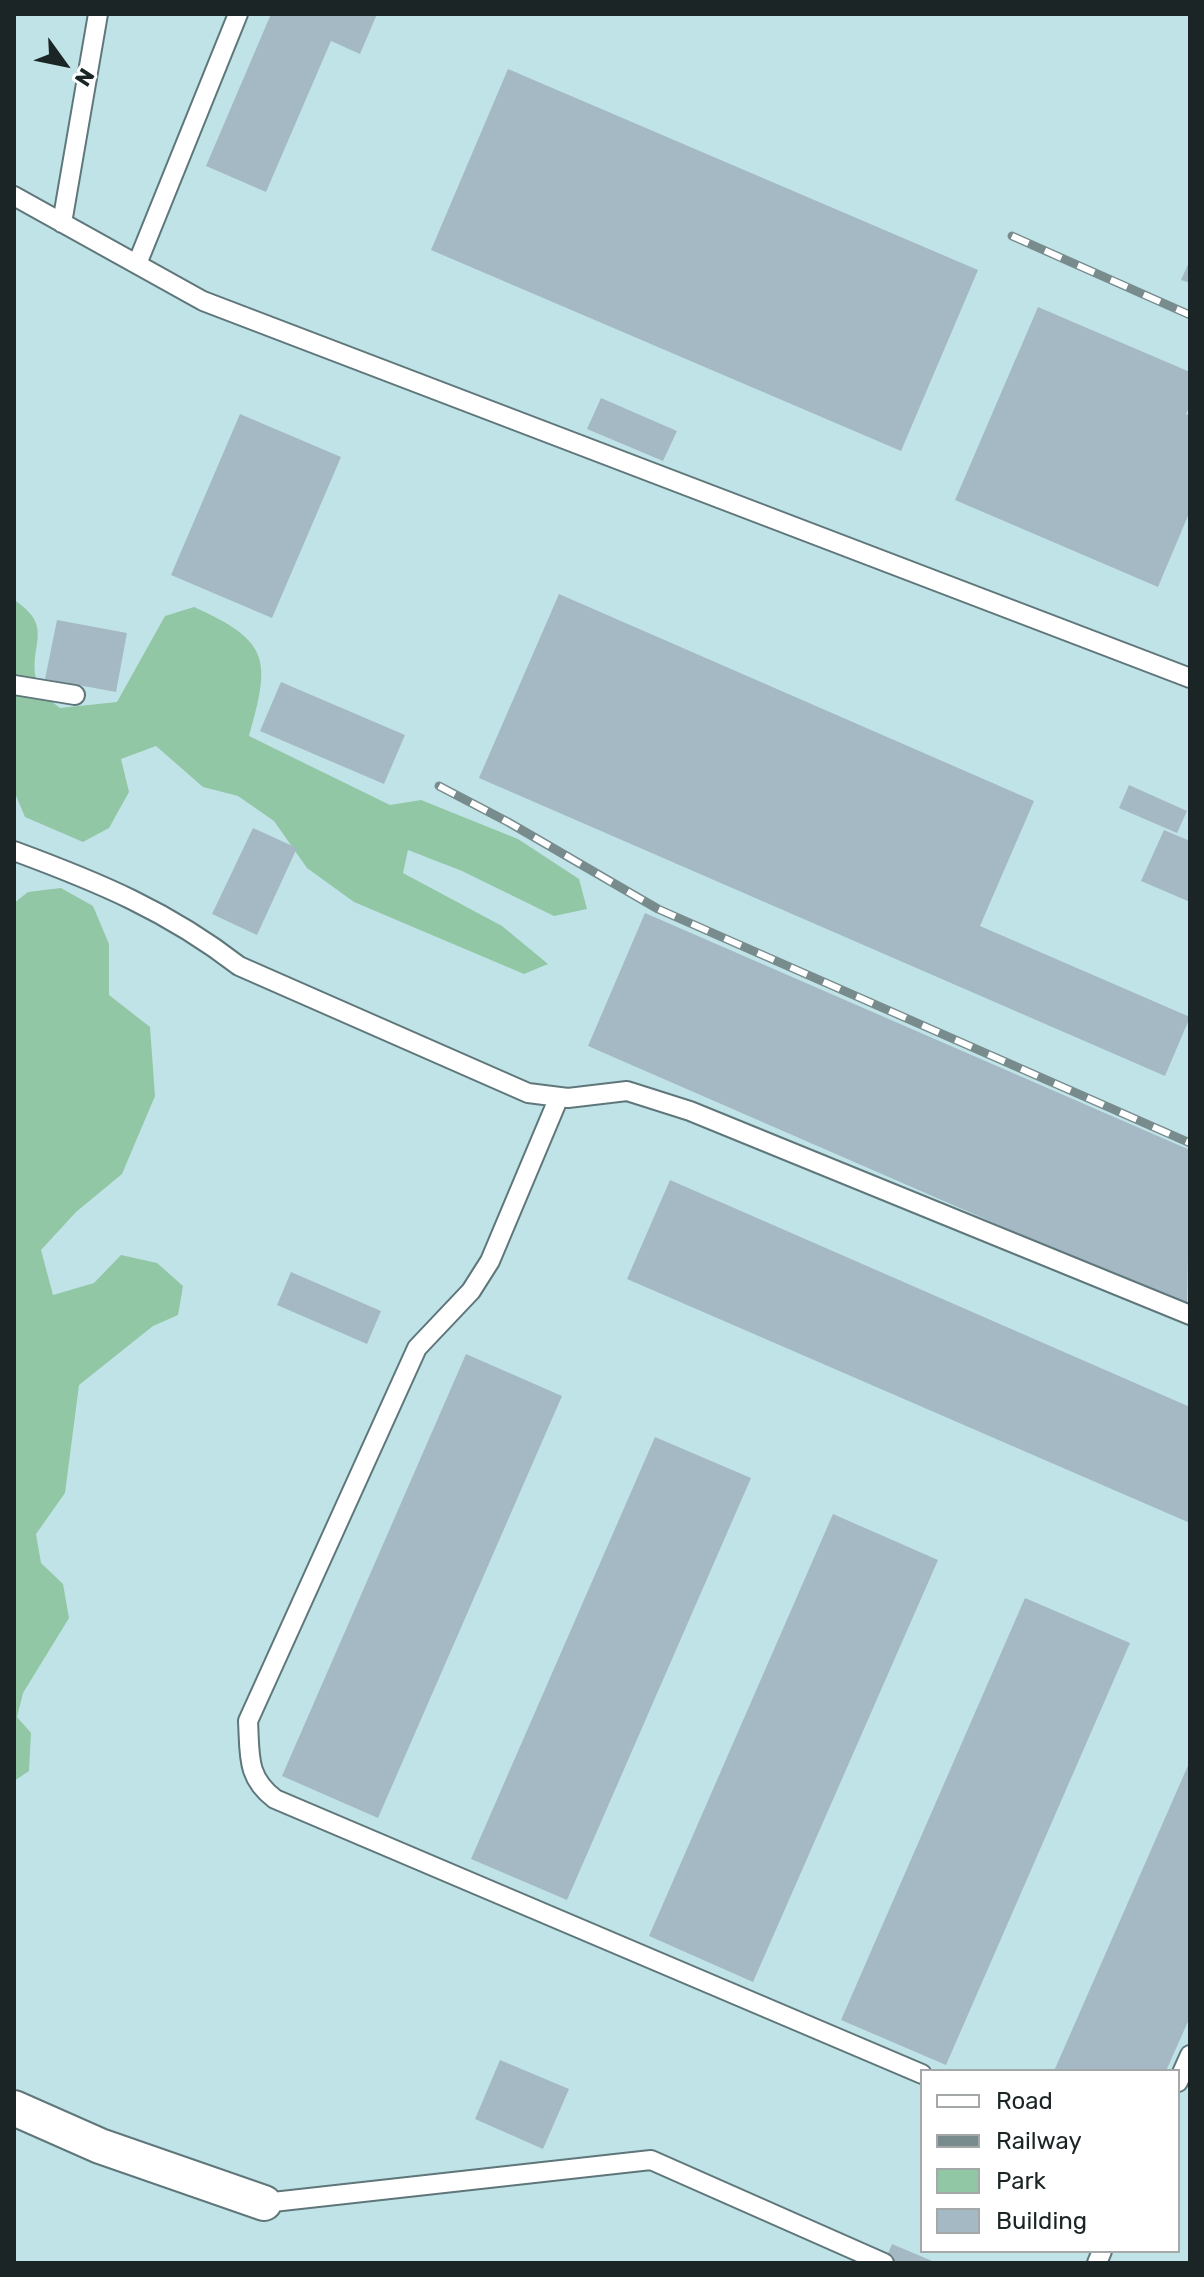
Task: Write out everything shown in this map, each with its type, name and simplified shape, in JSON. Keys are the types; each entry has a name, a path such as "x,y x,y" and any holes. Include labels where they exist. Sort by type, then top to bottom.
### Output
{"street":[{"path":"14,2108 100,2146 264,2203"}],"lane":[{"path":"62,223 98,14"},
{"path":"137,264 238,14"},
{"path":"14,196 203,301 1190,678"},
{"path":"14,685 75,695"},
{"path":"14,851 119,891 203,938 239,966 324,1006 528,1093 559,1097 627,1091 690,1111 1190,1315"},
{"path":"559,1097 490,1261 471,1291 417,1348 248,1721 250,1762 258,1786 290,1806 920,2073"},
{"path":"1180,2078 1190,2055"},
{"path":"264,2203 651,2160 884,2263"}],"shaded area":[{"path":"14,14 1190,14 1190,2263 14,2263"}],"green space":[{"path":"14,600 27,610 38,629 35,672 38,685 44,695 60,708 117,702 165,616 194,607 219,619 251,643 258,656 260,689 249,736 390,805 421,800 518,839 579,879 587,909 554,916 462,871 408,850 403,873 502,926 548,964 524,974 354,902 307,868 274,821 238,796 203,787 156,746 121,759 129,792 109,828 83,842 25,817 14,791"},
{"path":"61,888 93,906 109,944 109,995 150,1027 155,1096 122,1174 76,1212 41,1250 53,1295 94,1283 121,1255 157,1263 183,1286 178,1315 153,1326 79,1385 65,1493 36,1534 41,1563 63,1584 69,1618 23,1693 17,1717 31,1733 29,1771 14,1781 14,903 28,892"}],"building":[{"path":"271,14 377,14 360,54 331,41 266,192 206,166"},
{"path":"508,69 978,270 901,451 431,250"},
{"path":"1190,260 1190,283 1181,280"},
{"path":"1038,307 1190,372 1190,405 1186,414 1190,416 1190,511 1158,587 955,500"},
{"path":"601,398 677,431 663,461 587,429"},
{"path":"240,414 341,457 272,618 171,575"},
{"path":"559,594 1034,801 980,926 1190,1017 1165,1076 479,778"},
{"path":"57,620 127,633 116,692 45,679"},
{"path":"281,682 405,735 384,784 260,731"},
{"path":"1129,785 1187,811 1177,833 1119,808"},
{"path":"253,828 297,848 257,935 212,914"},
{"path":"1164,830 1190,841 1190,902 1141,881"},
{"path":"645,913 1190,1150 1187,1307 588,1046"},
{"path":"670,1180 1190,1407 1190,1523 627,1279"},
{"path":"291,1272 381,1311 367,1344 277,1305"},
{"path":"466,1354 562,1396 378,1818 282,1776"},
{"path":"655,1437 751,1478 567,1900 471,1859"},
{"path":"833,1514 938,1560 753,1982 649,1936"},
{"path":"1025,1598 1130,1643 946,2065 841,2020"},
{"path":"1190,1761 1190,2017 1167,2069 1055,2069"},
{"path":"500,2060 569,2089 543,2149 475,2119"},
{"path":"892,2244 937,2263 884,2263"}],"railway":[{"path":"1012,236 1190,315"},
{"path":"439,786 508,822 658,909 1190,1143"}]}
